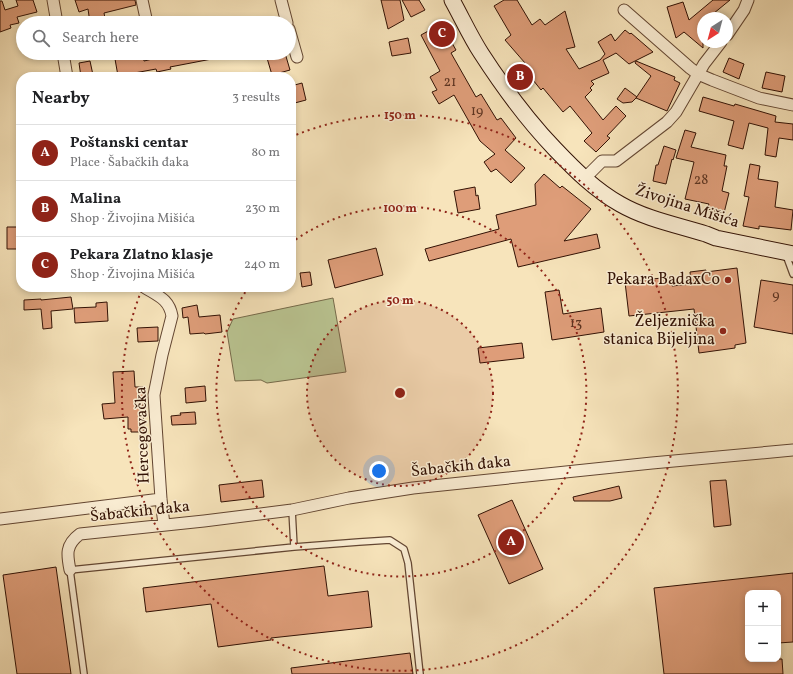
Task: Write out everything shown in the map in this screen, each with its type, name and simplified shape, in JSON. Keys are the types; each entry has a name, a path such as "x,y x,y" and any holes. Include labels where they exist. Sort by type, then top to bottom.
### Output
{"main road":[{"name":"Živojina Mišića","path":"452,0 481,53 525,115 546,140 584,179 605,195 646,216 716,238 789,253"}],"street":[{"path":"53,0 56,16"},
{"path":"142,0 145,16"},
{"path":"281,0 285,16"},
{"path":"733,26 744,10 748,0"},
{"path":"624,10 698,74 759,98 793,105"},
{"path":"584,179 602,161 616,161 667,122 676,112 704,64 716,48"},
{"path":"63,60 66,72"},
{"name":"Hercegovačka","path":"152,292 167,302 172,316 160,362 154,395 164,525"},
{"name":"Šabačkih đaka","path":"70,570 67,554 68,548 74,538 80,534 292,510 349,498 413,488 793,450"},
{"name":"Šabačkih đaka","path":"0,519 161,499"}],"lane":[{"path":"789,253 793,274"},
{"path":"292,510 294,547"},
{"path":"84,674 70,570 294,547 390,540 404,549 408,563 420,674"}],"green space":[{"path":"333,298 346,372 267,383 261,380 235,381 227,332 233,319"}],"building":[{"path":"16,0 33,0 37,12 16,16 16,24 10,25 11,28 0,32 0,1 2,1 5,10 18,6"},
{"path":"75,0 135,0 136,5 104,13 105,16 89,16 88,9 79,12"},
{"path":"381,0 400,0 404,20 388,29"},
{"path":"402,0 419,0 425,10 411,17"},
{"path":"504,0 517,0 532,25 540,19 545,25 565,11 575,47 566,49 579,69 600,60 605,54 598,42 611,34 615,41 625,30 630,34 631,33 653,52 629,64 616,53 603,60 609,73 591,81 594,84 590,88 592,90 585,97 603,120 616,106 626,116 607,136 610,138 596,152 584,141 592,133 570,106 563,112 543,88 541,90 533,80 522,87 512,71 525,63 505,40 511,35 494,6"},
{"path":"713,0 730,0 715,12 699,12"},
{"path":"683,2 689,20 697,13 697,43 684,32 676,38 667,7"},
{"path":"441,24 456,50 451,53 476,97 481,94 497,120 501,118 516,138 505,150 525,168 511,183 496,169 491,172 484,162 495,154 480,141 454,95 439,104 432,92 437,90 430,77 440,71 421,35"},
{"path":"408,38 411,53 392,56 389,42"},
{"path":"729,58 744,64 739,79 723,72"},
{"path":"115,60 207,60 170,67 171,69 157,72 156,69 140,72 117,72"},
{"path":"268,60 287,60 290,70 283,72 271,72"},
{"path":"90,61 92,72 80,72 79,63"},
{"path":"636,61 675,77 674,80 680,83 667,111 636,98 651,76 635,63"},
{"path":"766,72 785,76 782,92 762,88"},
{"path":"302,83 306,100 296,103 296,85"},
{"path":"625,88 637,97 632,102 623,103 617,99"},
{"path":"703,97 734,106 735,104 776,116 775,122 793,124 793,140 779,138 776,157 765,155 768,128 749,123 743,149 728,145 734,121 699,111"},
{"path":"685,130 696,133 691,147 726,155 724,166 727,166 722,191 729,193 724,213 707,209 709,204 685,199 694,162 676,158"},
{"path":"664,146 676,150 673,160 672,159 666,184 653,181 656,165 658,165"},
{"path":"750,164 760,166 758,179 778,182 775,207 793,210 791,230 759,226 759,229 743,226 749,197 744,196"},
{"path":"544,174 560,188 562,186 591,209 564,241 597,234 600,248 518,267 511,239 429,261 425,249 499,229 496,215 536,205 535,184"},
{"path":"475,187 480,209 458,213 454,191"},
{"path":"7,227 16,227 16,249 7,249"},
{"path":"376,248 383,275 335,288 328,260"},
{"path":"737,268 746,343 735,345 735,348 699,353 694,309 629,316 625,282 671,277 672,286 691,284 690,272 706,270 706,272"},
{"path":"310,272 312,285 302,287 300,273"},
{"path":"761,280 793,285 793,334 754,327"},
{"path":"559,290 563,314 601,308 604,332 552,340 545,292"},
{"path":"71,297 73,309 51,311 52,328 43,329 41,309 24,310 24,300"},
{"path":"107,302 108,321 75,323 74,308 96,307 96,303"},
{"path":"197,305 199,317 220,315 222,332 190,334 188,317 183,318 182,308"},
{"path":"158,327 158,341 138,342 137,328"},
{"path":"522,343 524,358 480,363 478,348"},
{"path":"134,371 135,387 143,387 144,432 131,432 131,429 128,429 128,417 104,419 102,404 115,403 113,372"},
{"path":"205,386 206,401 186,403 185,388"},
{"path":"195,412 196,424 172,425 171,416 181,415 180,413"},
{"path":"262,480 264,497 221,502 219,485"},
{"path":"726,480 731,525 714,527 710,481"},
{"path":"619,486 622,498 610,501 574,501 573,497"},
{"path":"512,500 543,569 509,584 478,515"},
{"path":"324,566 328,596 368,591 372,627 271,638 271,640 218,647 211,604 146,612 143,588"},
{"path":"56,567 71,674 17,674 3,575"},
{"path":"793,573 793,642 781,643 781,590 745,590 745,662 781,662 782,659 783,674 664,674 654,588"},
{"path":"410,653 413,674 292,674 291,668"}],"place":[{"name":"Pekara Zlatno klasje","path":"442,34"},
{"name":"Malina","path":"520,77"},
{"name":"Pekara BadaxCo","path":"728,280"},
{"name":"Željeznička stanica Bijeljina","path":"723,331"},
{"name":"Poštanski centar","path":"511,542"}]}
